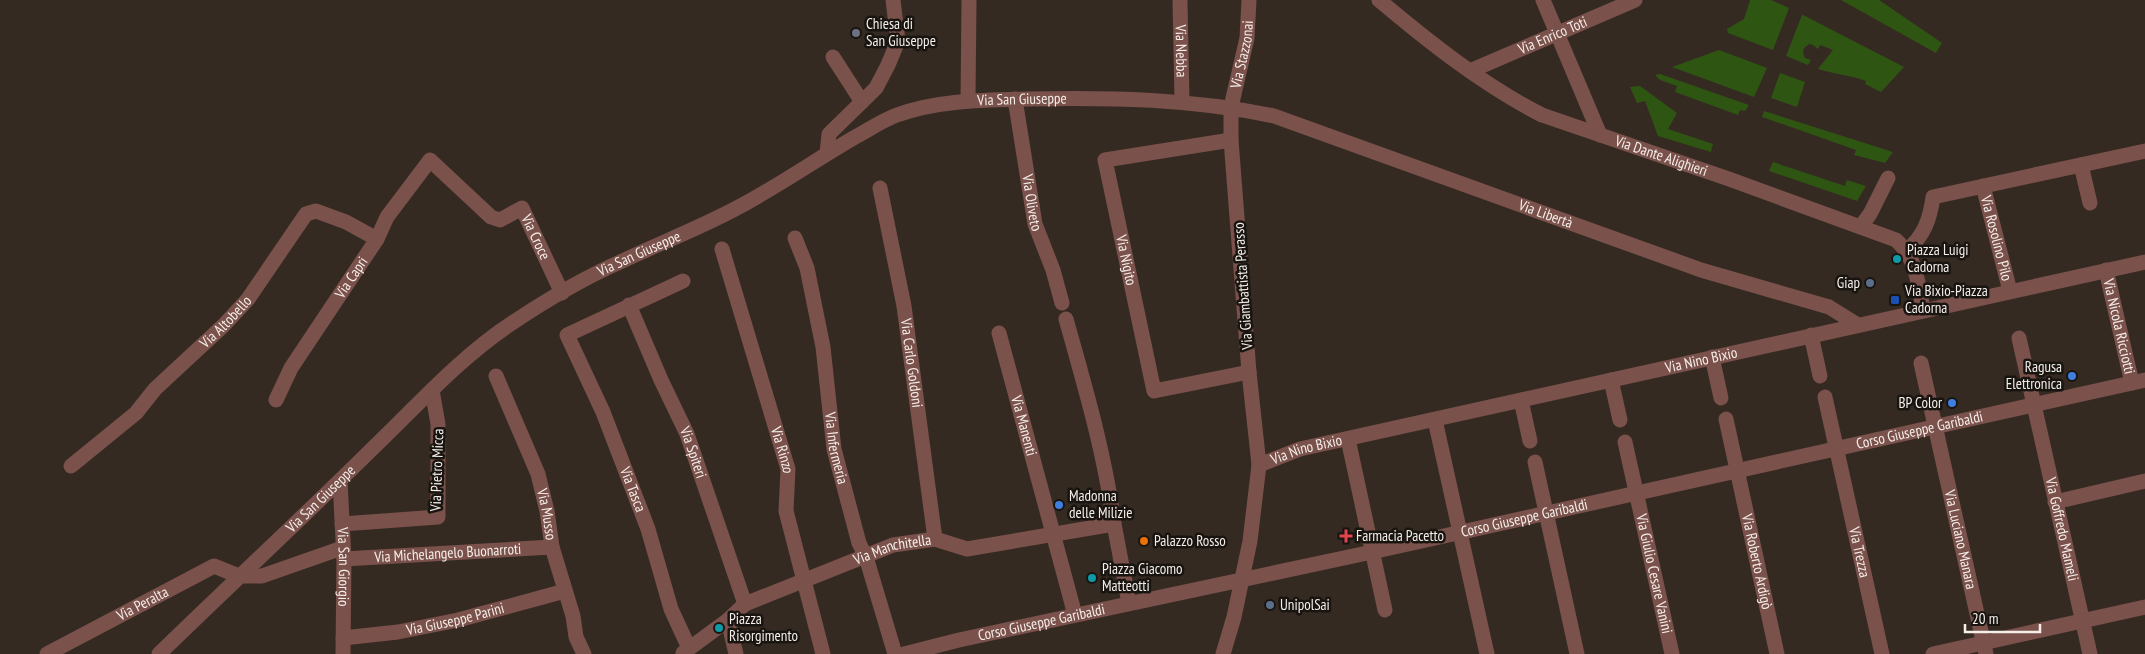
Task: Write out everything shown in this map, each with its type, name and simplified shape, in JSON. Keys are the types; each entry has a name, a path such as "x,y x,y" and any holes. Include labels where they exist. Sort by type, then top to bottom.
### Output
{"street":[{"path":"827,153 829,134 876,88 888,66 898,41 893,0"},
{"path":"968,100 969,0"},
{"name":"Via Nebba","path":"1180,0 1182,101"},
{"name":"Via Stazzonai","path":"1231,107 1247,38 1249,0"},
{"path":"1543,0 1600,135"},
{"name":"Via Enrico Toti","path":"1470,71 1635,0"},
{"name":"Via Dante Alighieri","path":"1386,1 1470,71 1542,115 1861,226 1896,240 1907,250"},
{"path":"833,57 862,102"},
{"name":"Via Oliveto","path":"1015,99 1035,224 1053,270 1062,303"},
{"name":"Via San Giuseppe","path":"159,654 340,481 488,333 514,322 616,264 711,222 758,197 827,153 898,115 968,100 1110,99 1182,101 1231,107"},
{"name":"Via Giambattista Perasso","path":"1223,654 1250,541 1259,465 1249,372 1231,140 1231,107"},
{"name":"Via Libertà","path":"1231,107 1274,116 1700,270 1828,307 1858,325"},
{"name":"Via Nigito","path":"1231,140 1106,160 1154,391 1249,372"},
{"path":"1923,310 1917,278 1907,250 1925,230 1932,208 1933,197 2145,151"},
{"name":"Via Croce","path":"430,160 491,218 500,220 522,208 562,293"},
{"name":"Via Capri","path":"276,400 292,368 377,239 387,217 430,160"},
{"path":"2082,165 2090,203"},
{"path":"1861,226 1870,214 1888,178"},
{"name":"Via Rosolino Pilo","path":"1983,186 2010,291"},
{"name":"Via Carlo Goldoni","path":"880,188 904,306 935,539"},
{"name":"Via Altobello","path":"71,466 136,413 155,389 230,319 248,299 306,214 316,210 346,222 377,239"},
{"name":"Via Infermeria","path":"795,238 807,268 823,347 834,449 860,544 866,557 895,654"},
{"name":"Via Rinzo","path":"722,249 788,469 786,511 823,654"},
{"name":"Via Nino Bixio","path":"1259,465 1300,449 2145,262"},
{"name":"Via Nicola Ricciotti","path":"2106,270 2139,381"},
{"path":"629,306 683,281"},
{"name":"Via Tasca","path":"629,306 567,335 617,448 648,529 685,651"},
{"name":"Via Spiteri","path":"629,306 687,434 745,604"},
{"path":"1066,319 1099,439 1128,603"},
{"name":"Via Manenti","path":"999,333 1050,518 1051,535 1076,614"},
{"path":"1811,335 1820,376"},
{"path":"2018,338 2034,404"},
{"path":"1712,357 1721,398"},
{"name":"Via Luciano Manara","path":"1921,363 1937,426 1984,648"},
{"name":"Via Musso","path":"496,376 538,474 547,511 552,547 573,616 576,637 584,654"},
{"path":"1611,380 1620,420"},
{"name":"Corso Giuseppe Garibaldi","path":"904,654 957,647 1076,614 1372,552 2139,381"},
{"name":"Via Pietro Micca","path":"342,524 438,517 438,424 432,390"},
{"name":"Via Trezza","path":"1825,397 1882,654"},
{"path":"1521,400 1530,440"},
{"name":"Via Goffredo Mameli","path":"2034,404 2090,654"},
{"name":"Via Roberto Ardigò","path":"1726,419 1777,654"},
{"path":"1435,420 1487,654"},
{"path":"1348,439 1385,610"},
{"name":"Via Giulio Cesare Vanini","path":"1625,442 1672,654"},
{"path":"1534,462 1577,654"},
{"name":"Via San Giorgio","path":"340,481 343,553 343,654"},
{"path":"2056,502 2145,481"},
{"name":"Via Manchitella","path":"745,604 893,545 935,539 967,549 1114,524"},
{"name":"Via Michelangelo Buonarroti","path":"239,576 262,576 343,553 552,547"},
{"name":"Via Peralta","path":"47,654 214,566 239,576"},
{"name":"Via Giuseppe Parini","path":"343,638 398,632 458,620 565,591"},
{"path":"685,651 728,620 745,604"},
{"path":"1933,654 1984,648 2082,620 2145,607"},
{"path":"728,620 736,654"}],"green space":[{"path":"1750,0 1771,0 1789,8 1773,50 1728,33 1727,29 1744,19"},
{"path":"1841,0 1879,0 1942,43 1936,53"},
{"path":"1802,15 1904,67 1881,92 1865,84 1866,81 1818,69 1833,50 1820,45 1818,49 1809,44 1804,48 1805,58 1811,60 1808,65 1786,56"},
{"path":"1719,50 1767,68 1754,97 1672,67"},
{"path":"1780,73 1805,82 1797,107 1771,98"},
{"path":"1660,74 1749,105 1745,111 1740,110 1738,115 1675,92 1677,86 1660,80 1655,75"},
{"path":"1640,86 1677,113 1668,129 1713,144 1711,152 1658,136 1645,101 1637,103 1630,87"},
{"path":"1764,111 1893,152 1885,163 1854,155 1856,150 1762,117"},
{"path":"1773,162 1845,186 1847,180 1866,186 1857,201 1769,171"}],"place":[{"name":"Chiesa di San Giuseppe","path":"856,33"},
{"name":"Piazza Luigi Cadorna","path":"1897,259"},
{"name":"Giap","path":"1870,283"},
{"name":"Via Bixio-Piazza Cadorna","path":"1895,300"},
{"name":"Ragusa Elettronica","path":"2072,376"},
{"name":"BP Color","path":"1952,403"},
{"name":"Madonna delle Milizie","path":"1059,505"},
{"name":"Farmacia Pacetto","path":"1346,536"},
{"name":"Palazzo Rosso","path":"1144,541"},
{"name":"Piazza Giacomo Matteotti","path":"1092,578"},
{"name":"UnipolSai","path":"1270,605"},
{"name":"Piazza Risorgimento","path":"719,628"}]}
